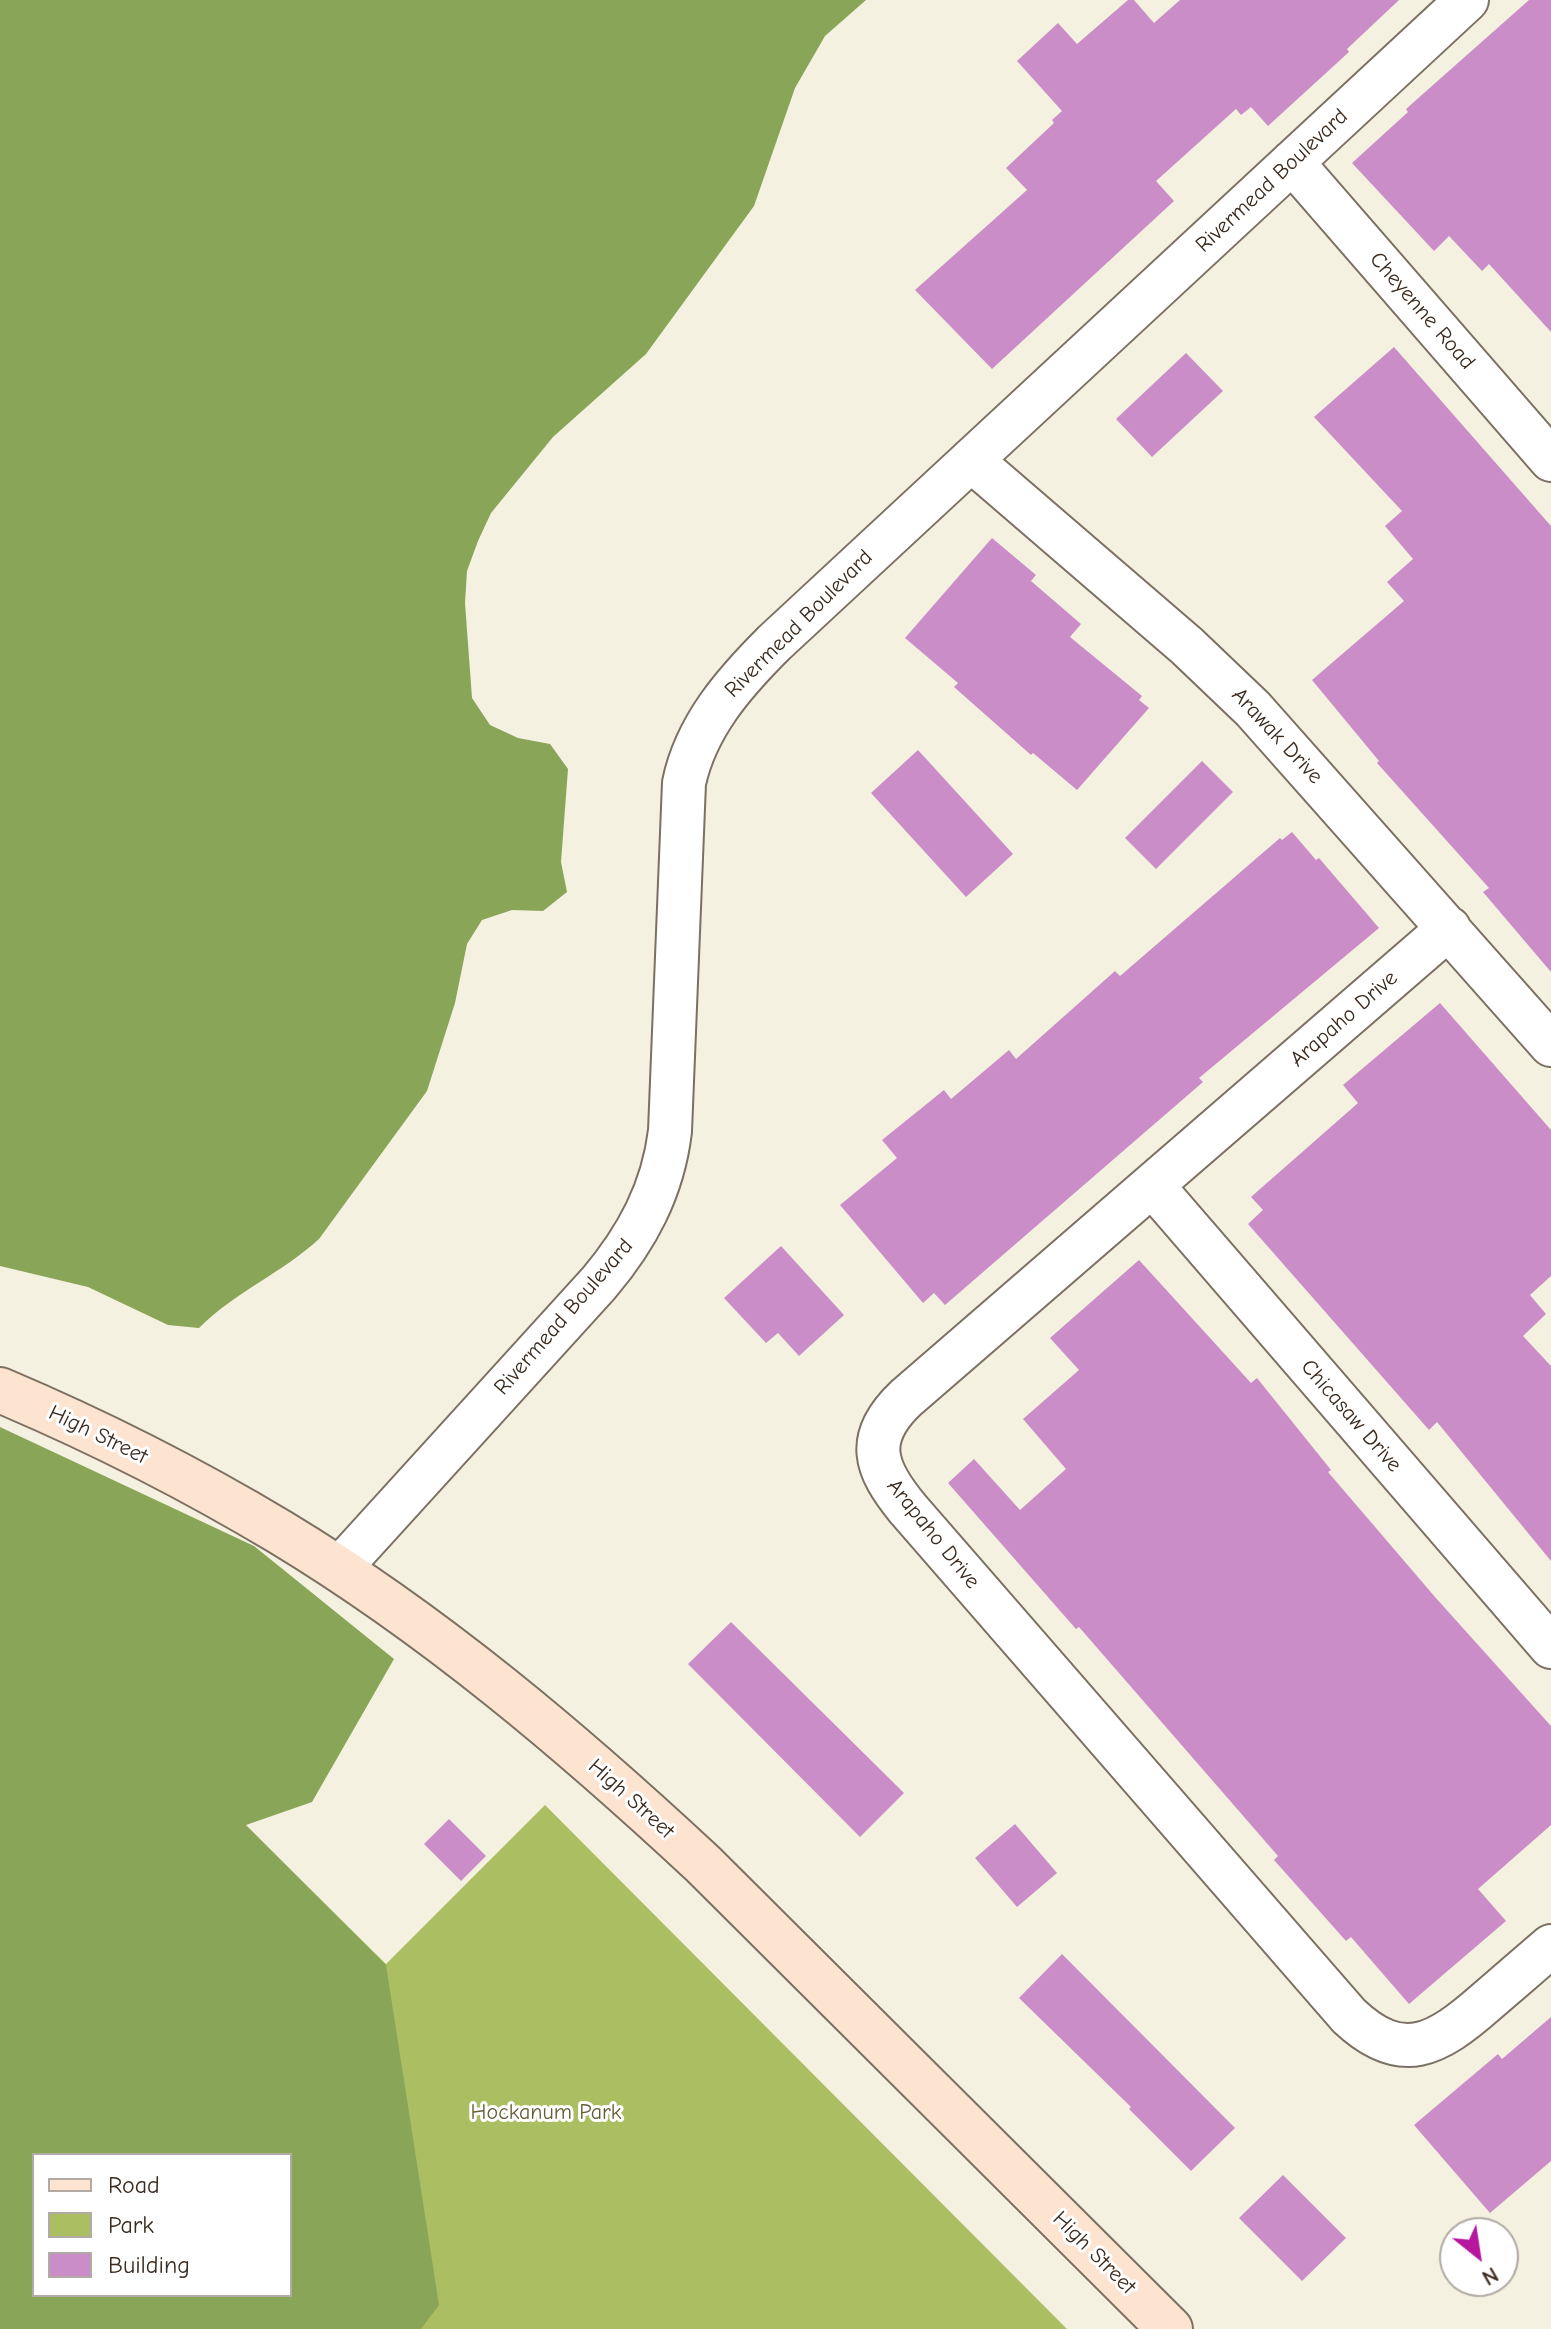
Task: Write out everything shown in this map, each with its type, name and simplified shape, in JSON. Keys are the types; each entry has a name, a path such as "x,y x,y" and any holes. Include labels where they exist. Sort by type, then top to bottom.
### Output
{"main road":[{"name":"High Street","path":"0,1390 164,1467 232,1503 339,1569 496,1684 634,1800 714,1875 1170,2329"}],"street":[{"name":"Rivermead Boulevard","path":"339,1569 599,1283 629,1244 649,1209 663,1172 670,1131 681,802 687,769 702,732 723,699 756,661 1467,0"},
{"name":"Cheyenne Road","path":"1292,162 1547,446"},
{"name":"Arawak Drive","path":"971,460 1224,680 1294,752 1551,1045"},
{"name":"Arapaho Drive","path":"1449,928 894,1409 880,1431 878,1453 886,1478 908,1509 1364,2030 1396,2045 1412,2046 1430,2042 1460,2025 1551,1946"},
{"name":"Chicasaw Drive","path":"1152,1185 1551,1647"}],"green space":[{"path":"0,0 866,0 825,36 795,88 754,206 646,354 553,437 491,513 467,571 465,603 472,698 490,725 518,738 550,744 568,769 561,862 567,892 543,911 512,910 482,920 467,944 455,1003 427,1091 319,1239 199,1328 168,1325 88,1287 0,1266"},
{"path":"0,1427 254,1546 394,1659 312,1802 246,1825 386,1965 439,2305 421,2329 0,2329"},
{"name":"Hockanum Park","path":"545,1805 1067,2329 0,2329 0,2198 32,2297 292,2297 292,2153 245,1825 386,1964"}],"building":[{"path":"1128,0 1134,0 1154,23 1180,0 1399,0 1347,49 1349,52 1268,126 1251,107 1241,115 1236,109 1156,181 1174,201 992,369 915,290 1027,190 1006,168 1054,123 1052,120 1062,111 1017,61 1058,23 1077,44"},
{"path":"1529,0 1551,0 1551,332 1489,264 1482,271 1449,236 1434,251 1352,163 1408,112 1406,109"},
{"path":"1394,347 1551,526 1551,972 1483,892 1489,888 1377,763 1379,761 1312,680 1404,601 1387,582 1413,559 1385,526 1402,511 1314,417"},
{"path":"1186,353 1223,391 1152,457 1116,419"},
{"path":"992,538 1036,575 1031,581 1081,624 1070,637 1142,696 1139,700 1149,708 1077,790 1033,753 1031,755 954,687 958,683 905,638"},
{"path":"918,750 1013,854 966,897 871,793"},
{"path":"1202,761 1233,792 1156,869 1125,838"},
{"path":"1292,832 1316,860 1319,858 1379,928 1199,1078 1203,1082 945,1305 934,1293 923,1303 840,1205 897,1158 882,1140 944,1090 951,1099 1009,1050 1016,1059 1115,971 1120,976 1280,838 1282,840"},
{"path":"1440,1003 1551,1130 1551,1276 1530,1295 1546,1314 1523,1336 1551,1366 1551,1561 1437,1422 1429,1430 1248,1224 1263,1210 1251,1197 1358,1103 1343,1085"},
{"path":"781,1246 844,1315 799,1356 778,1333 766,1343 724,1298"},
{"path":"1139,1260 1251,1383 1257,1378 1331,1470 1328,1472 1551,1726 1551,1825 1478,1889 1506,1921 1409,2004 1351,1937 1346,1941 1274,1860 1278,1856 1079,1627 1076,1629 948,1483 974,1459 1020,1510 1066,1469 1023,1419 1079,1370 1050,1338"},
{"path":"731,1622 904,1793 860,1837 688,1664"},
{"path":"449,1819 486,1856 461,1881 424,1844"},
{"path":"1015,1824 1057,1873 1017,1907 975,1858"},
{"path":"1062,1954 1235,2128 1191,2171 1129,2109 1131,2107 1019,1998"},
{"path":"1551,2017 1551,2161 1490,2213 1414,2125 1498,2054 1502,2059"},
{"path":"1283,2175 1346,2238 1302,2281 1239,2218"}]}
